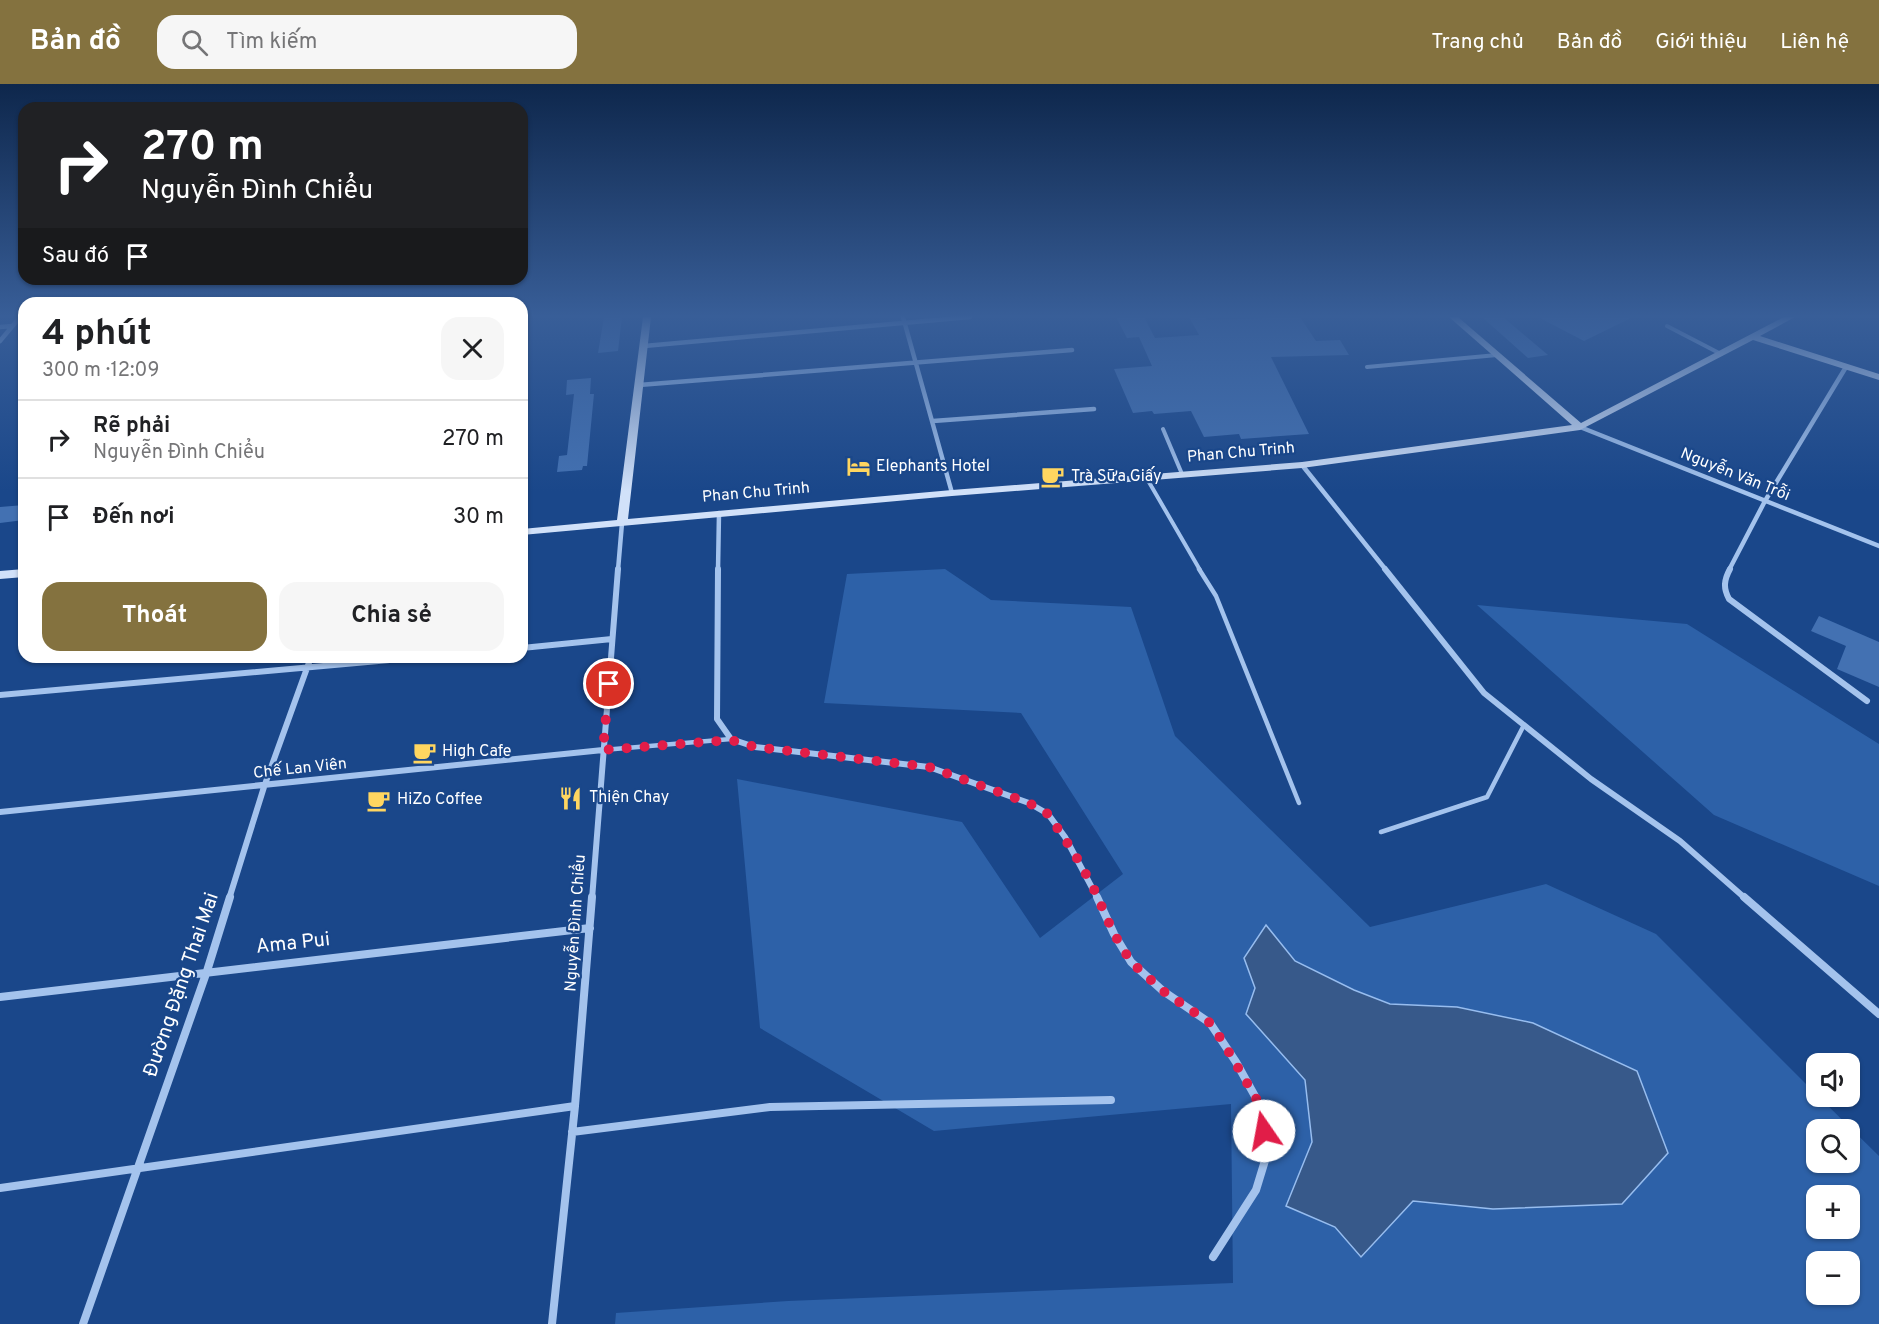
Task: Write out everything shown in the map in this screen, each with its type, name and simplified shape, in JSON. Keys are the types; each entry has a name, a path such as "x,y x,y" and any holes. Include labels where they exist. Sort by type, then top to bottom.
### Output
{"main road":[{"path":"622,523 640,375"},
{"path":"1520,375 1580,427"},
{"name":"Phan Chu Trinh","path":"528,531 719,513 1302,465 1580,427 1681,375"},
{"path":"0,575 18,574"}],"street":[{"path":"639,385 756,375"},
{"path":"921,375 952,493"},
{"path":"1841,375 1765,501 1725,578 1725,591 1729,599 1867,701"},
{"path":"933,421 1094,409"},
{"name":"Nguyễn Văn Trỗi","path":"1580,427 1879,546"},
{"path":"1302,465 1484,693 1591,779 1680,841 1879,1014"},
{"path":"719,513 717,719 731,740 755,747 929,767 1029,803 1048,814 1071,847 1092,885 1114,934 1131,962 1163,991 1210,1023 1236,1062 1261,1107 1267,1154 1256,1190 1213,1257"},
{"name":"Nguyễn Đình Chiểu","path":"552,1324 575,1106 622,523"},
{"path":"528,647 612,639"},
{"name":"Đường Đặng Thai Mai","path":"83,1324 207,971 264,787 309,663"},
{"path":"0,695 360,663"},
{"name":"Chế Lan Viên","path":"0,812 264,787 603,750"},
{"name":"Ama Pui","path":"0,997 590,928"},
{"path":"572,1132 770,1107 1111,1100"},
{"path":"0,1188 575,1106"}],"lane":[{"path":"1163,429 1182,474"},
{"path":"1146,477 1186,551 1216,596 1299,802"},
{"path":"1381,832 1487,797 1524,725"},
{"path":"603,750 731,740"}],"shaded area":[{"path":"945,569 991,600 1131,607 1175,736 1370,927 1546,884 1656,934 1806,1084 1806,1107 1829,1107 1841,1119 1806,1119 1806,1173 1860,1173 1860,1137 1879,1156 1879,1324 615,1324 616,1313 788,1301 1233,1283 1231,1104 934,1131 760,1028 737,779 962,822 1040,938 1123,874 1021,713 824,703 847,574"},
{"path":"1477,605 1687,624 1879,744 1879,886 1714,815"},
{"path":"1266,925 1295,961 1354,990 1390,1004 1457,1007 1533,1023 1637,1071 1668,1153 1622,1204 1493,1209 1413,1201 1361,1257 1335,1227 1286,1206 1312,1142 1305,1080 1246,1014 1255,988 1244,958"}],"building":[{"path":"1117,375 1280,375 1309,434 1241,439 1239,434 1204,437 1191,411 1133,413"},
{"path":"591,378 590,394 594,394 587,466 583,466 582,470 557,472 559,456 567,455 574,394 566,395 567,380"},
{"path":"18,506 18,521 0,523 0,507"},
{"path":"1819,616 1879,642 1879,687 1837,669 1846,646 1811,631"}],"place":[{"name":"Elephants Hotel","path":"858,467"},
{"name":"Trà Sữa Giấy","path":"1053,477"},
{"name":"High Cafe","path":"424,752"},
{"name":"Thiện Chay","path":"571,798"},
{"name":"HiZo Coffee","path":"379,800"}],"route":[{"path":"609,684 603,750 731,740 755,747 929,767 1029,803 1048,814 1065,837 1092,885 1114,934 1131,962 1163,991 1210,1023 1223,1042 1261,1107 1264,1131"}]}
